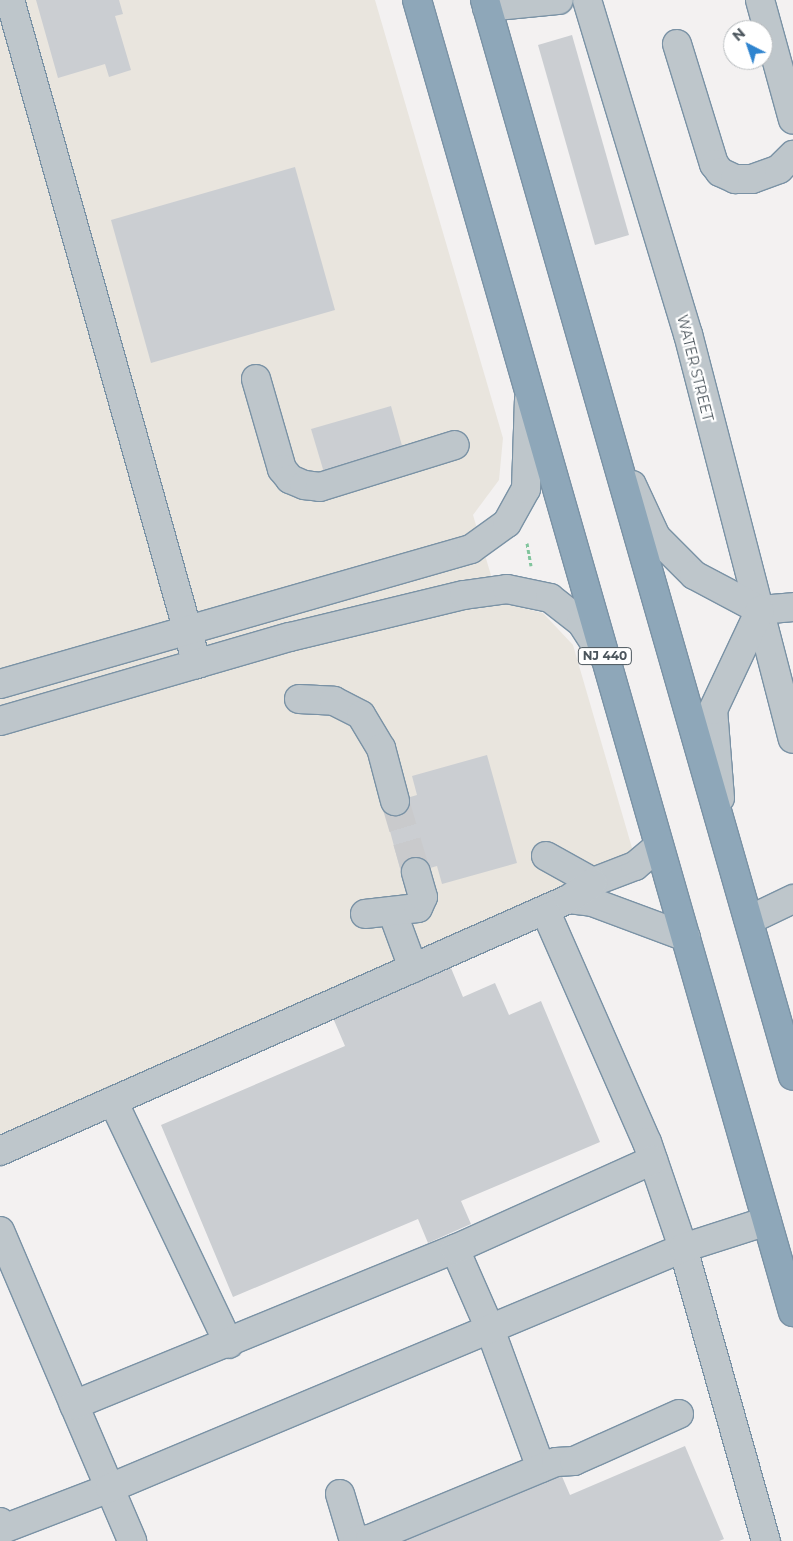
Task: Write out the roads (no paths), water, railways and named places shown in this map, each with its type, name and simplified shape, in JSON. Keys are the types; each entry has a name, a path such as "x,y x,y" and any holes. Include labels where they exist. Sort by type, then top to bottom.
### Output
{"highway":[{"name":"NJ 440","path":"418,0 793,1312"},
{"path":"486,4 722,822 793,1076"}],"street":[{"path":"10,0 196,664"},
{"path":"486,4 560,0"},
{"name":"WATER STREET","path":"587,0 688,334 793,739"},
{"path":"760,0 793,120"},
{"path":"678,44 714,164 720,172 735,179 752,178 778,169 793,154"},
{"path":"256,379 282,469 290,479 304,485 320,487 455,445"},
{"path":"0,684 471,549 507,523 526,489 529,391"},
{"path":"612,443 656,537 694,575 760,610 793,607"},
{"path":"0,721 196,664 454,597 507,589 550,598 581,622 607,662"},
{"path":"722,822 713,710 760,610"},
{"path":"298,699 334,701 361,715 382,748 395,801"},
{"path":"0,1151 569,899 593,882 635,866 660,846"},
{"path":"546,856 593,882"},
{"path":"365,914 418,908 423,896 416,872"},
{"path":"569,899 592,902 686,938"},
{"path":"749,920 793,899"},
{"path":"545,910 653,1160 683,1248 766,1541"},
{"path":"392,911 413,968"},
{"path":"113,1101 229,1344"},
{"path":"74,1405 229,1344 455,1249 653,1160"},
{"path":"4,1531 683,1248 767,1221"},
{"path":"0,1231 132,1541"},
{"path":"455,1249 490,1329 541,1468"},
{"path":"340,1494 356,1540 370,1539 541,1468 574,1460 679,1414"}],"tunnel":[{"path":"395,801 416,872"}]}
